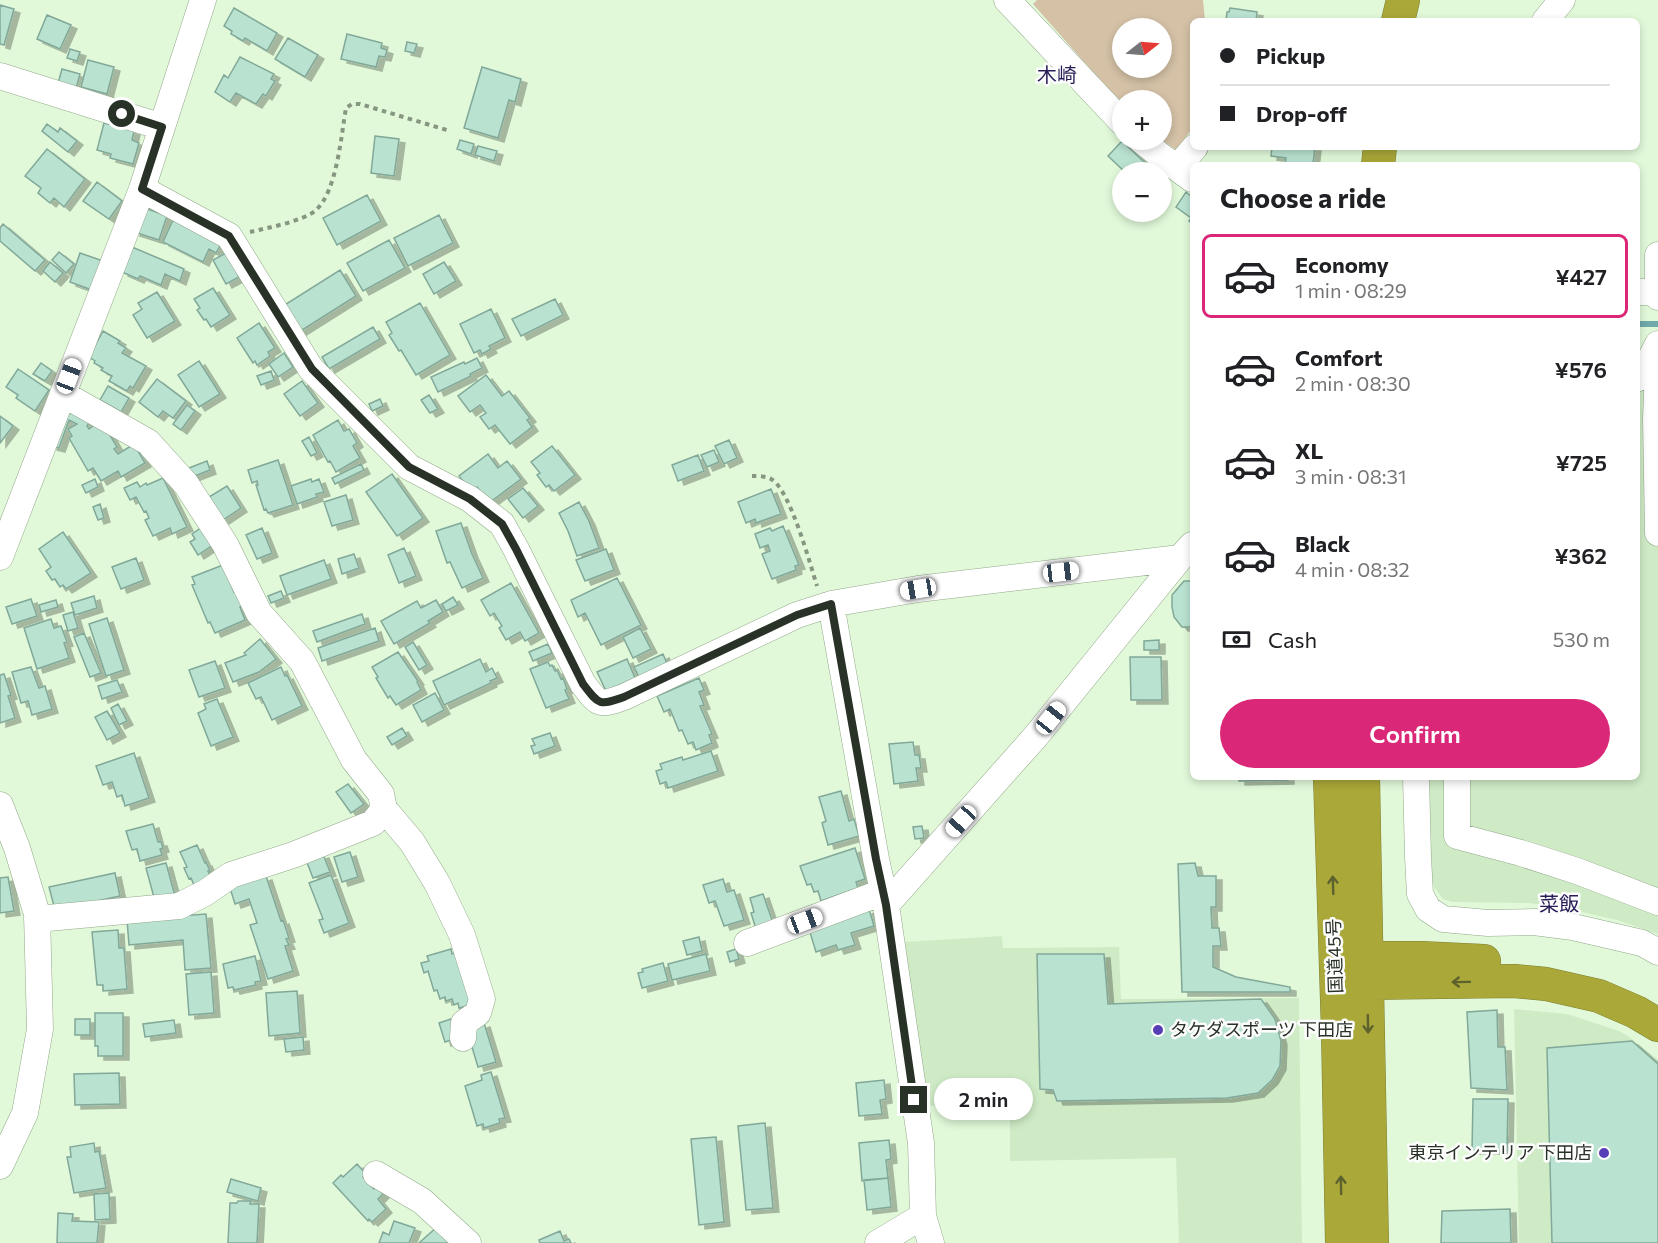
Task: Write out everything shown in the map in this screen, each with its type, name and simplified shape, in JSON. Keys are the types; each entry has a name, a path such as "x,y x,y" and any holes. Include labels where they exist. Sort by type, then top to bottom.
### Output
{"highway":[{"path":"1399,18 1403,0"},
{"name":"国道45号","path":"1330,780 1342,1243"},
{"name":"国道45号","path":"1363,780 1372,1243"},
{"path":"1367,970 1421,958 1550,964 1612,979 1658,1002"},
{"path":"1336,970 1367,970 1546,984 1599,996 1636,1012 1658,1025"}],"street":[{"path":"0,557 142,189 203,0"},
{"path":"1007,0 1112,111"},
{"path":"1547,18 1562,0"},
{"path":"0,76 162,127"},
{"path":"1154,150 1185,173 1194,150"},
{"path":"142,189 229,236 312,369 409,467 470,499 502,524 583,684 595,700 606,703 624,697 797,615 828,605 918,589 1186,551"},
{"path":"1640,292 1658,294 1658,255"},
{"path":"1640,377 1658,344"},
{"path":"1658,368 1646,419 1658,463 1658,533"},
{"path":"63,394 148,442 186,484 225,544 259,613 302,662 354,760 381,794 384,809 412,843 437,883 462,936 482,999 478,1013 464,1023 463,1038"},
{"path":"747,943 885,899 1036,736 1186,551"},
{"path":"828,605 885,899 921,1143 923,1216 931,1243"},
{"path":"1416,780 1420,894 1428,909 1443,920 1488,923 1534,922 1573,927 1650,948 1658,908"},
{"path":"1457,780 1457,836 1521,852 1658,902"},
{"path":"0,805 17,848 37,914 40,1029 25,1113 0,1166"},
{"path":"37,919 179,906 231,876 294,855 374,823 384,809"},
{"path":"376,1174 422,1201 468,1243"},
{"path":"878,1243 923,1216"}],"path":[{"path":"232,241 245,234 306,216 316,210 326,198 335,171 346,108 352,104 360,104 450,131"},
{"path":"752,476 772,479 781,489 790,506 828,605"}],"shaded area":[{"path":"1037,0 1203,0 1205,18 1190,18 1190,132 1176,150 1172,147 1172,90 1112,90 1112,94 1033,4"},
{"path":"1658,377 1658,934 1617,920 1573,910 1529,903 1452,902 1443,899 1434,887 1429,870 1424,780 1640,780 1640,388"},
{"path":"1002,936 1003,948 1119,947 1121,999 1299,998 1302,1243 1179,1243 1176,1158 1010,1161 1010,1105 922,1106 904,942"},
{"name":"東京インテリア 下田店","path":"1514,1009 1567,1014 1619,1031 1658,1060 1658,1243 1519,1243"}],"building":[{"path":"0,5 14,9 4,45 0,44"},
{"path":"234,8 277,33 267,51 245,38 243,41 231,34 232,31 224,26"},
{"path":"1230,8 1257,12 1256,18 1226,18 1227,12"},
{"path":"47,15 71,25 60,49 37,39"},
{"path":"347,34 382,43 381,48 387,50 385,57 379,56 376,67 341,59"},
{"path":"288,38 318,55 305,77 275,59"},
{"path":"407,42 417,44 414,53 405,51"},
{"path":"70,49 80,52 77,61 67,58"},
{"path":"240,57 274,74 271,79 275,81 266,96 263,94 256,104 236,93 230,102 215,92 224,75 228,78"},
{"path":"88,60 114,67 107,94 81,87"},
{"path":"482,67 521,79 515,102 509,100 498,138 464,128"},
{"path":"62,69 80,74 75,92 57,87"},
{"path":"104,123 134,131 132,140 139,143 133,164 110,158 111,154 97,150"},
{"path":"47,124 58,132 60,128 77,141 68,152 42,131"},
{"path":"375,136 399,139 394,176 371,173"},
{"path":"460,140 474,144 471,154 457,149"},
{"path":"478,146 497,151 494,161 475,155"},
{"path":"47,149 85,179 64,207 54,198 50,203 38,193 41,188 25,176"},
{"path":"1114,150 1131,150 1144,162 1114,162 1108,156"},
{"path":"1272,150 1315,150 1313,162 1285,162 1286,158 1271,156"},
{"path":"97,182 122,201 109,219 83,201"},
{"path":"1186,192 1190,195 1190,217 1176,207"},
{"path":"367,195 381,221 337,245 323,218"},
{"path":"142,207 167,216 159,240 134,232"},
{"path":"439,215 453,243 408,266 394,238"},
{"path":"173,220 221,244 216,253 209,249 203,262 163,242"},
{"path":"3,224 45,260 35,271 0,241 0,228"},
{"path":"389,240 405,268 363,291 347,263"},
{"path":"132,247 184,269 180,281 165,274 161,285 140,276 138,279 122,272"},
{"path":"59,252 74,264 66,273 52,260"},
{"path":"80,253 103,261 92,290 70,282"},
{"path":"226,253 239,277 226,284 213,260"},
{"path":"50,262 63,273 55,282 43,271"},
{"path":"444,262 456,281 434,294 423,274"},
{"path":"340,270 356,296 299,332 283,306"},
{"path":"213,288 230,315 211,327 197,310 200,308 194,299"},
{"path":"157,292 175,321 147,338 133,315 142,309 138,303"},
{"path":"555,299 563,315 521,336 512,319"},
{"path":"420,303 450,355 416,375 389,335 392,333 386,322"},
{"path":"491,309 505,338 489,346 491,349 482,354 480,350 474,353 460,324"},
{"path":"259,323 275,348 268,352 270,356 257,365 255,361 253,363 237,338"},
{"path":"373,327 380,339 329,369 322,357"},
{"path":"103,331 120,341 118,343 126,348 122,353 146,366 133,388 130,386 127,391 109,381 112,376 101,370 103,368 89,357"},
{"path":"284,353 293,367 278,377 269,364"},
{"path":"477,358 482,368 438,392 431,377"},
{"path":"199,361 220,394 199,407 178,375"},
{"path":"41,363 52,371 45,381 33,374"},
{"path":"18,369 49,390 35,411 16,398 18,395 6,387"},
{"path":"271,371 274,380 261,385 257,376"},
{"path":"486,375 502,396 509,391 530,418 527,420 532,427 510,444 495,425 489,429 480,417 486,413 480,405 470,412 458,396"},
{"path":"157,379 186,401 173,418 163,411 158,417 139,402"},
{"path":"302,381 318,403 300,416 284,394"},
{"path":"108,386 129,398 121,412 100,400"},
{"path":"429,395 438,409 430,413 421,400"},
{"path":"380,399 383,406 372,411 369,404"},
{"path":"68,405 92,418 87,426 89,429 99,422 107,430 117,447 114,449 118,454 134,444 145,463 121,477 118,471 101,481 93,468 88,471 69,438 72,436 68,429 77,424 69,420 59,448 51,446"},
{"path":"187,405 195,411 181,430 173,424"},
{"path":"0,416 13,426 0,443"},
{"path":"338,420 344,431 349,429 357,443 353,446 360,458 336,472 313,435"},
{"path":"309,437 317,453 311,456 302,441"},
{"path":"729,440 737,458 724,464 715,446"},
{"path":"552,446 575,475 554,491 549,485 546,487 537,475 540,473 531,462"},
{"path":"714,450 719,462 707,467 701,455"},
{"path":"488,454 498,468 507,461 521,479 489,503 477,487 471,491 459,476"},
{"path":"698,455 704,471 678,481 672,465"},
{"path":"278,460 293,505 268,513 266,509 264,510 256,485 258,485 257,481 252,483 248,470"},
{"path":"207,461 210,470 192,477 189,468"},
{"path":"361,464 364,470 335,484 332,478"},
{"path":"392,474 423,518 397,536 366,492"},
{"path":"163,478 187,527 172,534 170,528 153,536 145,520 149,518 146,511 144,512 136,497 130,500 124,488 137,482 140,487"},
{"path":"95,479 98,487 86,493 82,485"},
{"path":"311,479 312,482 319,479 324,492 297,504 291,486"},
{"path":"227,486 241,508 223,520 209,497"},
{"path":"523,488 538,506 523,518 508,499"},
{"path":"771,489 781,514 756,523 755,519 746,523 738,502"},
{"path":"346,495 353,520 332,526 324,502"},
{"path":"579,502 599,548 577,556 559,513"},
{"path":"100,504 104,518 98,520 93,507"},
{"path":"461,523 483,578 462,588 450,562 447,563 436,531"},
{"path":"783,526 799,565 795,566 796,570 772,579 762,554 770,551 768,545 760,548 755,534"},
{"path":"202,527 213,545 198,555 190,542 195,539 192,534"},
{"path":"262,528 272,553 257,559 246,535"},
{"path":"63,532 91,573 66,589 63,585 60,587 55,579 52,580 46,571 51,567 39,549"},
{"path":"404,548 416,576 399,583 388,555"},
{"path":"606,549 614,570 585,581 576,560"},
{"path":"354,554 359,568 342,574 338,559"},
{"path":"136,558 144,580 121,589 112,567"},
{"path":"324,560 331,579 287,595 280,576"},
{"path":"223,565 234,592 237,590 245,620 215,633 210,622 208,623 192,585 195,584 192,577"},
{"path":"617,578 641,625 601,645 585,613 578,617 571,600"},
{"path":"1184,581 1190,581 1190,627 1182,627 1174,617 1172,595"},
{"path":"511,583 539,633 525,641 520,632 506,640 499,628 502,626 494,613 490,616 481,600"},
{"path":"281,591 284,598 271,603 268,596"},
{"path":"94,596 97,608 75,615 71,603"},
{"path":"453,597 458,605 446,611 442,604"},
{"path":"31,599 37,616 12,624 6,607"},
{"path":"56,600 58,607 41,612 39,605"},
{"path":"436,600 443,612 428,621 430,623 394,644 381,621 417,601 421,608"},
{"path":"73,612 78,628 68,631 63,615"},
{"path":"362,614 365,624 317,642 313,631"},
{"path":"107,618 124,670 106,676 89,624"},
{"path":"51,619 54,628 61,626 67,642 64,643 69,658 37,669 24,628"},
{"path":"375,628 379,641 322,661 318,648"},
{"path":"640,628 651,649 633,658 623,637"},
{"path":"84,633 101,673 90,677 74,637"},
{"path":"260,639 276,659 259,672 233,682 225,663 246,655 244,653"},
{"path":"1159,640 1159,650 1144,650 1144,641"},
{"path":"413,642 427,665 419,670 405,647"},
{"path":"548,644 552,653 533,661 529,652"},
{"path":"398,652 418,681 421,690 396,705 390,696 388,698 372,667"},
{"path":"663,654 668,666 640,679 634,667"},
{"path":"1130,657 1161,657 1162,700 1131,700"},
{"path":"480,659 486,672 492,668 497,678 444,705 433,681"},
{"path":"627,659 635,678 606,691 597,672"},
{"path":"215,661 225,688 199,697 189,670"},
{"path":"548,662 555,671 557,670 561,679 563,678 569,699 546,708 530,669"},
{"path":"31,667 39,688 45,686 52,709 32,715 28,701 21,703 12,672"},
{"path":"281,667 302,706 272,720 261,697 256,699 248,683"},
{"path":"4,674 15,718 0,723 0,675"},
{"path":"699,678 704,690 699,692 704,705 700,706 712,734 709,735 712,743 696,750 693,742 688,744 682,730 679,731 670,709 664,712 657,696"},
{"path":"117,680 122,692 102,699 98,686"},
{"path":"435,693 444,710 422,722 413,705"},
{"path":"217,699 233,737 211,746 198,713 206,709 204,704"},
{"path":"118,704 127,721 119,725 111,708"},
{"path":"107,711 120,733 107,740 95,717"},
{"path":"402,728 407,736 392,745 387,737"},
{"path":"550,733 555,746 534,754 531,746 535,745 532,739"},
{"path":"913,742 915,755 919,755 921,768 916,768 918,781 894,784 889,744"},
{"path":"711,751 718,771 668,788 666,782 660,784 656,771 662,769 660,764 682,757 683,760"},
{"path":"134,753 149,798 125,806 122,795 117,797 112,782 103,785 96,766"},
{"path":"1239,780 1288,780 1239,781"},
{"path":"348,784 364,804 351,813 336,792"},
{"path":"841,791 849,821 854,819 859,836 828,845 822,823 826,821 819,797"},
{"path":"153,824 158,842 161,842 163,848 160,849 162,855 140,861 137,849 132,850 126,831"},
{"path":"922,826 924,838 915,839 913,827"},
{"path":"197,845 210,871 208,871 211,878 194,885 184,868 187,867 180,852"},
{"path":"855,848 865,879 856,882 858,888 821,901 818,891 814,892 811,884 807,885 800,866"},
{"path":"350,852 358,877 342,882 334,857"},
{"path":"323,854 330,872 313,878 306,860"},
{"path":"166,863 175,896 155,901 146,868"},
{"path":"1195,863 1198,876 1216,876 1216,907 1211,907 1212,928 1219,928 1221,946 1213,946 1213,967 1236,977 1290,987 1290,992 1182,992 1178,864"},
{"path":"115,873 120,896 55,910 49,887"},
{"path":"331,875 349,923 324,933 319,920 323,919 309,883"},
{"path":"266,876 289,938 286,939 289,945 285,946 293,971 268,979 250,925 257,923 249,899 235,904 230,888"},
{"path":"8,877 14,911 0,913 0,878"},
{"path":"723,879 727,892 734,890 744,920 724,926 715,901 709,903 703,885"},
{"path":"763,894 773,923 756,929 751,913 754,912 750,898"},
{"path":"869,909 874,926 851,933 855,945 838,950 836,945 816,952 809,929"},
{"path":"206,914 211,968 185,970 183,940 129,945 127,920"},
{"path":"118,930 119,948 124,948 127,989 103,991 103,985 97,985 92,932"},
{"path":"699,937 702,951 687,955 683,941"},
{"path":"451,949 452,954 460,951 471,1005 459,1008 458,1003 454,1005 452,999 446,1001 445,997 440,999 437,990 434,991 428,971 424,973 421,963 429,961 427,956"},
{"path":"736,949 739,959 730,962 727,952"},
{"path":"706,954 710,971 672,980 668,964"},
{"name":"タケダスポーツ 下田店","path":"1037,954 1104,954 1108,1004 1261,999 1275,1019 1281,1041 1280,1066 1272,1080 1258,1093 1227,1098 1057,1101 1053,1090 1040,1089"},
{"path":"255,956 261,981 255,982 256,985 234,990 233,987 228,988 223,964"},
{"path":"663,963 668,981 642,988 638,973 643,972 642,969"},
{"path":"211,972 214,1013 189,1015 186,974"},
{"path":"297,991 300,1033 269,1036 266,993"},
{"path":"1497,1010 1498,1047 1505,1047 1507,1090 1471,1088 1467,1012"},
{"path":"95,1013 123,1013 123,1056 98,1056 98,1046 95,1046"},
{"path":"75,1019 90,1019 90,1035 75,1035"},
{"path":"451,1019 457,1038 445,1042 439,1023"},
{"path":"174,1020 176,1033 145,1037 143,1024"},
{"path":"484,1023 496,1062 478,1067 469,1037 473,1027"},
{"path":"303,1037 304,1050 286,1052 284,1039"},
{"name":"東京インテリア 下田店","path":"1632,1041 1658,1064 1658,1243 1552,1243 1547,1048"},
{"path":"491,1072 505,1118 499,1119 500,1123 484,1128 483,1124 477,1126 465,1086 482,1080 481,1075"},
{"path":"119,1073 120,1104 75,1105 74,1074"},
{"path":"884,1080 886,1099 880,1100 882,1114 859,1116 856,1083"},
{"path":"1473,1099 1508,1099 1507,1150 1472,1150"},
{"path":"765,1123 773,1208 746,1210 738,1126"},
{"path":"716,1137 724,1222 699,1225 691,1139"},
{"path":"889,1140 891,1159 886,1160 888,1178 862,1181 859,1143"},
{"path":"94,1143 95,1152 99,1151 106,1188 74,1193 67,1157 71,1157 70,1147"},
{"path":"357,1164 366,1174 363,1177 374,1189 377,1187 383,1194 378,1199 386,1209 372,1222 369,1219 368,1221 333,1183"},
{"path":"888,1178 891,1207 867,1210 864,1180"},
{"path":"231,1179 261,1188 258,1201 227,1192"},
{"path":"109,1193 110,1219 95,1220 94,1194"},
{"path":"251,1201 250,1204 259,1204 257,1243 228,1243 230,1203"},
{"path":"1510,1209 1511,1243 1441,1243 1442,1211"},
{"path":"58,1213 73,1214 72,1221 99,1222 97,1243 57,1243"},
{"path":"394,1221 415,1228 409,1243 379,1243 383,1232 389,1235"},
{"path":"438,1226 454,1243 419,1243"},
{"path":"560,1231 564,1241 569,1239 571,1243 540,1243 539,1240"}],"waterway":[{"path":"1640,324 1658,324"}],"place":[{"name":"タケダスポーツ 下田店","path":"1158,1030"},
{"name":"東京インテリア 下田店","path":"1604,1153"}],"district":[{"name":"木崎","path":"1057,75"},
{"name":"菜飯","path":"1559,904"}],"route":[{"path":"122,114 162,127 142,189 229,236 312,369 409,467 470,499 502,524 583,684 595,700 606,703 624,697 797,615 831,604 886,905 914,1100"}]}
